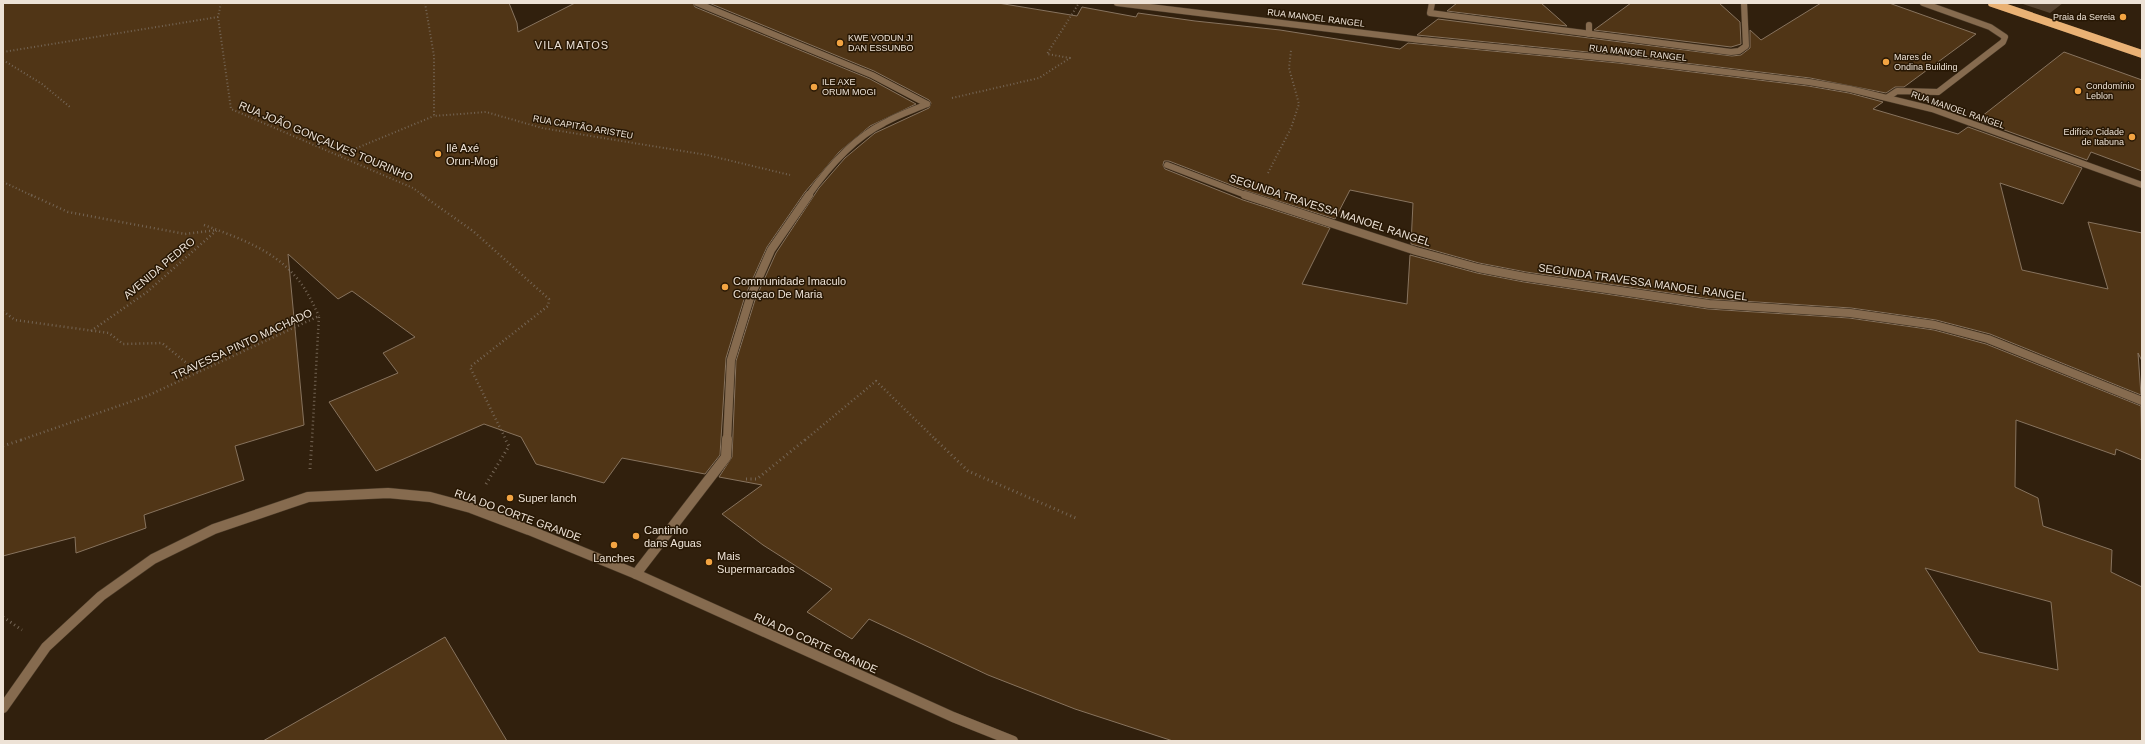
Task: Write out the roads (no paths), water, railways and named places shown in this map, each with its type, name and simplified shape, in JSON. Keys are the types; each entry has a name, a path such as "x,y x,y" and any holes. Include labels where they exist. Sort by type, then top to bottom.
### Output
{"main road":[{"path":"1992,3 2142,54"}],"street":[{"path":"636,574 710,480 726,457 730,360 750,298 771,250 818,182 837,160 870,132 897,115 927,104 881,79 793,44 697,3"},
{"name":"RUA MANOEL RANGEL","path":"1117,3 1294,25 1618,59 1809,82 1888,97 1953,116 2142,185"},
{"path":"1432,3 1430,13 1721,52 1739,51 1746,46 1744,3"},
{"path":"1888,97 1897,91 1938,92 2003,42 2006,37 1990,27 1923,3"},
{"path":"1589,24 1589,34"},
{"name":"SEGUNDA TRAVESSA MANOEL RANGEL","path":"1167,165 1254,198 1441,258 1525,277 1709,304 1850,313 1948,328 1988,339 2142,401"},
{"name":"RUA DO CORTE GRANDE","path":"3,708 46,646 101,596 153,560 214,529 308,497 388,493 430,496 471,508 529,530 636,574 953,717 1013,741"}],"place":[{"name":"Praia da Sereia","path":"2123,17"},
{"name":"KWE VODUN JI DAN ESSUNBO","path":"840,43"},
{"name":"Mares de Ondina Building","path":"1886,62"},
{"name":"ILE AXE ORUM MOGI","path":"814,87"},
{"name":"Condomínio Leblon","path":"2078,91"},
{"name":"Edifício Cidade de Itabuna","path":"2132,137"},
{"name":"Ilê Axé Orun-Mogi","path":"438,154"},
{"name":"Communidade Imaculo Coraçao De Maria","path":"725,287"},
{"name":"Super lanch","path":"510,498"},
{"name":"Cantinho dans Aguas","path":"636,536"},
{"name":"Lanches","path":"614,545"},
{"name":"Mais Supermarcados","path":"709,562"}],"district":[{"name":"VILA MATOS","path":"572,45"}]}
